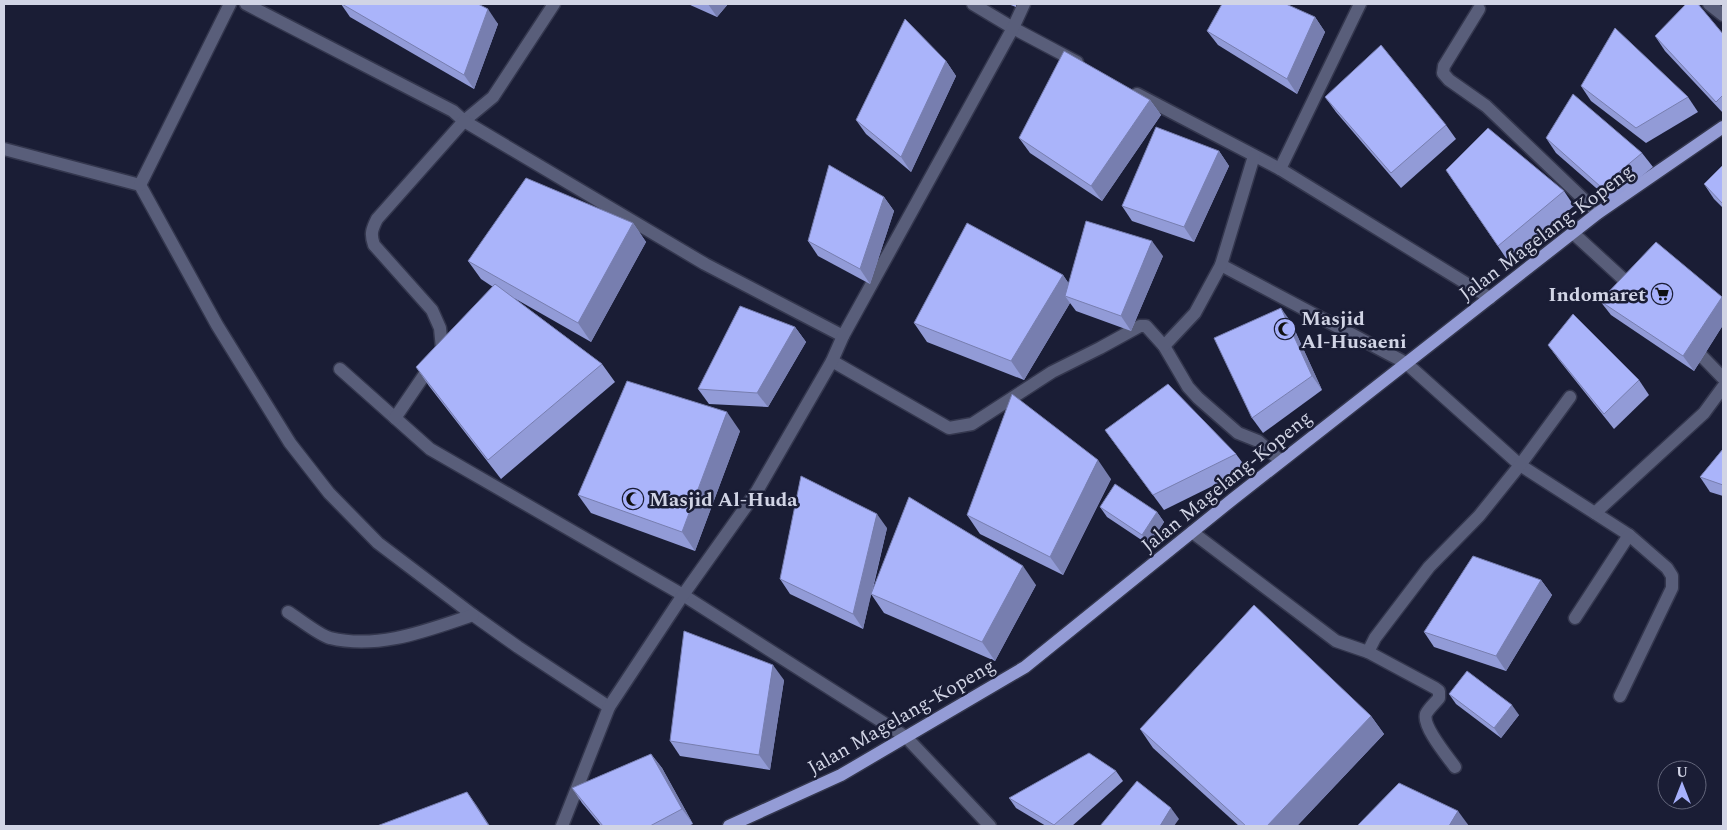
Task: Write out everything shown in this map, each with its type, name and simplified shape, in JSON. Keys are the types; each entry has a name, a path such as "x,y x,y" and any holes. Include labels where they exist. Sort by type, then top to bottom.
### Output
{"main road":[{"name":"Jalan Magelang-Kopeng","path":"729,826 841,775 1025,667 1281,461 1598,213 1723,127"}],"street":[{"path":"140,185 230,4"},
{"path":"246,4 453,111 464,120 705,264 843,336"},
{"path":"395,418 442,349 442,344 440,328 432,310 374,245 371,236 372,228 377,219 464,120 493,97 554,4"},
{"path":"972,4 1091,70"},
{"path":"562,826 609,707 683,595 757,491 832,361 843,336 1013,28 1024,4"},
{"path":"1280,169 1360,4"},
{"path":"1709,4 1723,15"},
{"path":"1479,8 1444,66 1443,73 1449,80 1486,106 1598,213"},
{"path":"1126,88 1280,169 1490,298"},
{"path":"4,149 140,185 217,325 290,443 329,493 378,543 518,647 609,707"},
{"path":"1164,346 1195,313 1221,265 1254,156"},
{"path":"1573,233 1643,298"},
{"path":"1221,265 1406,364 1520,465 1629,535 1667,568 1672,576 1672,588 1620,696"},
{"path":"832,361 949,428 972,424 1052,372 1140,326 1146,326 1164,346 1188,387 1198,398 1238,433 1258,442 1281,461"},
{"path":"1683,338 1723,378"},
{"path":"340,369 430,448 683,595 906,737 990,826"},
{"path":"1595,513 1704,413 1723,386"},
{"path":"1368,652 1375,638 1429,567 1479,516 1520,465 1570,397"},
{"path":"1192,532 1336,641 1368,652 1435,688 1439,698 1427,713 1425,719 1428,728 1454,767"},
{"path":"1575,618 1629,535"},
{"path":"288,612 329,638 366,642 417,634 473,615"}],"building":[{"path":"342,4 478,4 488,9 464,75"},
{"path":"1222,4 1286,4 1315,17 1287,79 1207,31"},
{"path":"1686,4 1698,4 1723,34 1723,95 1716,102 1655,36"},
{"path":"905,19 946,61 901,157 856,120"},
{"path":"1615,28 1688,97 1636,128 1581,86"},
{"path":"1381,45 1446,125 1391,173 1325,97"},
{"path":"1064,51 1150,100 1091,186 1019,138"},
{"path":"1573,94 1642,153 1601,187 1546,138"},
{"path":"1156,127 1219,151 1184,227 1122,206"},
{"path":"1488,128 1564,191 1498,246 1446,170"},
{"path":"829,165 884,197 860,269 808,241"},
{"path":"1723,165 1723,204 1704,184"},
{"path":"526,178 633,223 578,323 468,261"},
{"path":"1086,221 1152,241 1121,316 1065,296"},
{"path":"967,223 1063,275 1011,361 914,323"},
{"path":"1656,242 1722,297 1683,356 1600,301"},
{"path":"495,284 602,364 488,460 416,367"},
{"path":"740,306 795,327 757,393 698,389"},
{"path":"1281,308 1312,376 1252,418 1214,338"},
{"path":"1573,314 1639,380 1604,414 1548,345"},
{"path":"627,381 727,412 682,532 578,495"},
{"path":"1168,384 1236,454 1153,495 1105,430"},
{"path":"1012,394 1098,460 1050,557 967,515"},
{"path":"1723,449 1723,485 1700,477"},
{"path":"801,476 877,514 853,614 780,579"},
{"path":"1115,484 1157,512 1142,535 1100,507"},
{"path":"909,497 1023,566 982,642 871,594"},
{"path":"1473,556 1541,580 1496,656 1424,632"},
{"path":"1254,605 1371,716 1267,826 1246,826 1140,729"},
{"path":"684,631 773,665 759,755 670,741"},
{"path":"1467,671 1512,705 1494,728 1449,694"},
{"path":"1089,753 1116,771 1054,825 1009,798"},
{"path":"651,754 682,809 650,826 603,826 572,788"},
{"path":"1137,781 1171,808 1160,826 1100,826"},
{"path":"1399,783 1458,811 1449,826 1357,826"},
{"path":"467,792 489,826 377,826"}],"place":[{"name":"Indomaret","path":"1662,294"},
{"name":"Masjid Al-Husaeni","path":"1285,329"},
{"name":"Masjid Al-Huda","path":"633,499"}]}
